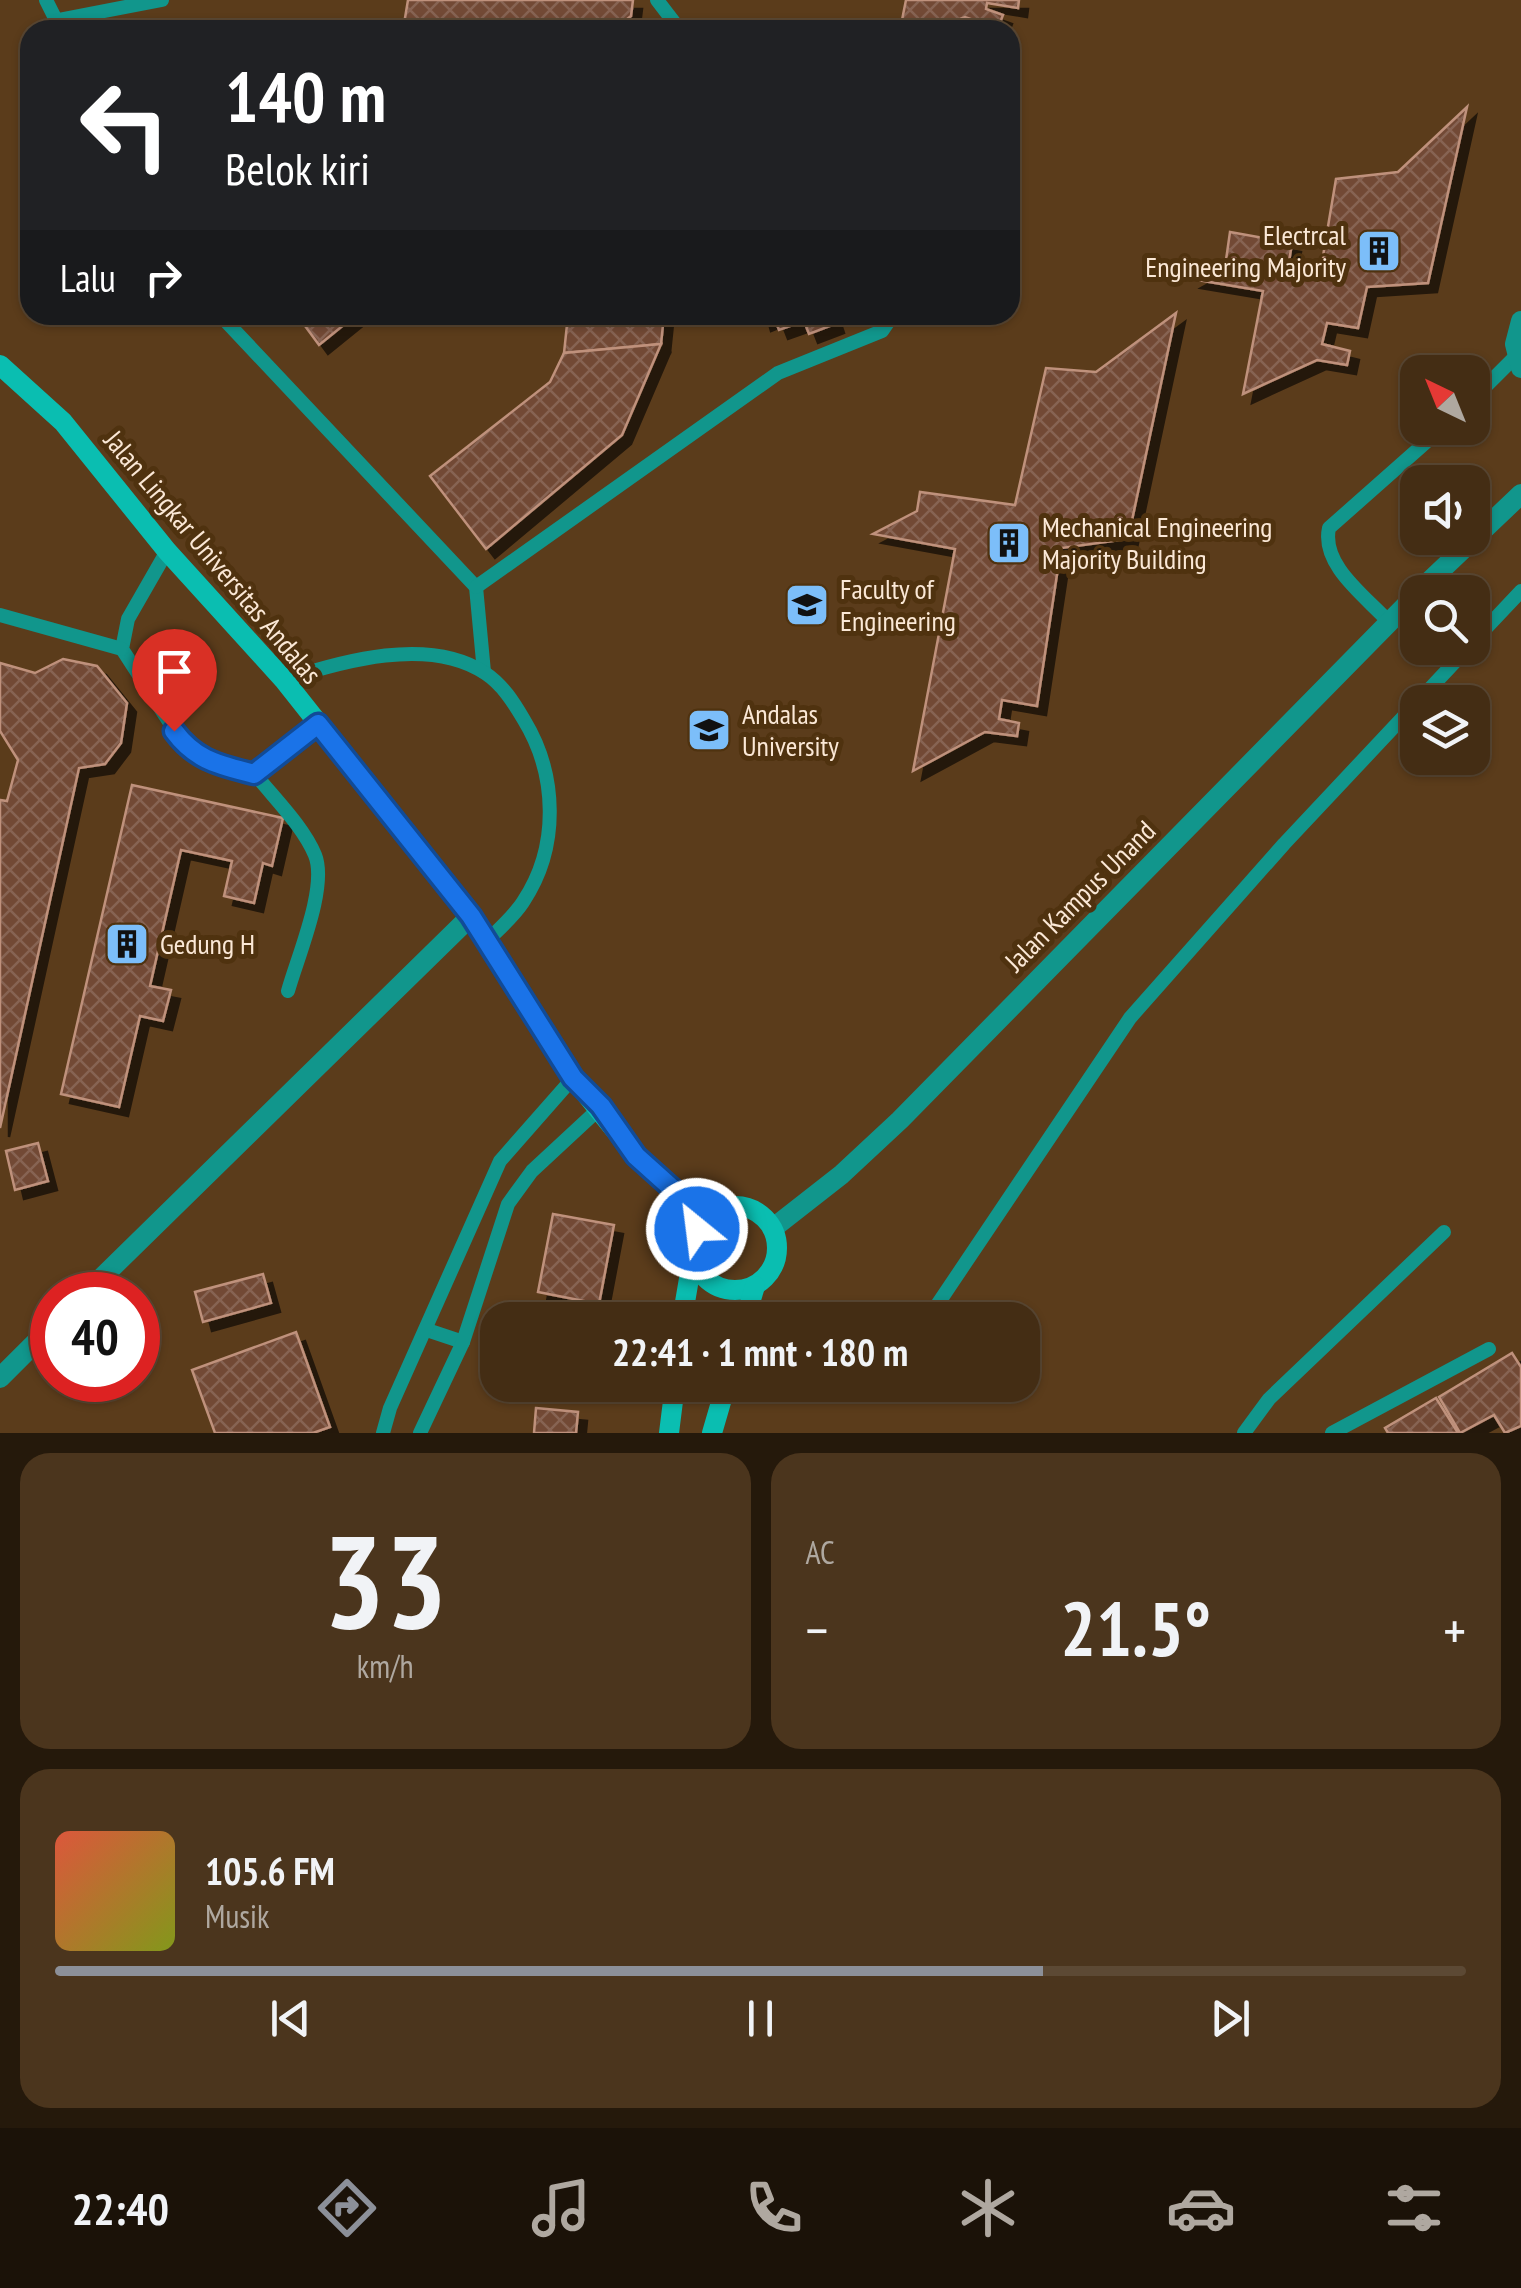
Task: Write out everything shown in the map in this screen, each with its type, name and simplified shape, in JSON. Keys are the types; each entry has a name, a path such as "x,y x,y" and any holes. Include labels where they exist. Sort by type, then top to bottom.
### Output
{"street":[{"path":"1519,359 1521,321"},
{"name":"Jalan Lingkar Universitas Andalas","path":"0,364 63,422 167,551 284,680 471,916 573,1078 601,1106 636,1156 705,1218"},
{"name":"Jalan Kampus Unand","path":"1437,575 1521,494"},
{"name":"Jalan Kampus Unand","path":"774,1228 842,1174 900,1120 1400,610"},
{"path":"107,1272 471,916"},
{"path":"685,1302 693,1242 705,1218 729,1206 742,1206 766,1218 774,1228 778,1254 774,1267 755,1286 750,1302"},
{"path":"693,1255 705,1278 716,1286 729,1290 755,1286"},
{"path":"0,1378 30,1348"},
{"path":"669,1433 672,1402"},
{"path":"712,1433 721,1402"}],"lane":[{"path":"80,20 162,0"},
{"path":"657,0 672,20"},
{"path":"229,325 476,587 484,672"},
{"path":"476,587 757,387 801,362 882,332 886,325"},
{"path":"1490,384 1519,359"},
{"path":"1388,621 1334,562 1325,546 1329,528 1423,445"},
{"path":"122,649 128,619 167,551"},
{"path":"1490,624 1521,591"},
{"path":"0,614 122,649 188,751 208,762 254,774 314,853 319,869 317,892 288,991"},
{"path":"284,680 351,658 394,654 444,660 484,672 509,696 540,747 551,787 546,851 524,901 488,942"},
{"path":"939,1302 1130,1018 1284,844 1451,665"},
{"path":"254,774 318,724"},
{"path":"383,1433 390,1408 483,1194 523,1132 573,1078"},
{"path":"420,1433 463,1342 508,1204 532,1171 601,1106"},
{"path":"483,1194 508,1204"},
{"path":"1244,1433 1269,1398 1444,1232"},
{"path":"427,1330 463,1342"},
{"path":"1332,1433 1355,1428 1489,1349"}],"building":[{"path":"408,0 633,0 631,16 626,20 405,20"},
{"path":"906,0 1019,0 1018,8 987,3 986,9 1003,15 1001,20 965,17 902,20"},
{"name":"Electrcal Engineering Majority","path":"1467,107 1428,283 1367,287 1358,328 1327,323 1322,344 1350,351 1347,365 1317,360 1243,394 1263,291 1192,279 1226,260 1230,232 1292,243 1288,268 1320,274 1336,179 1398,172"},
{"name":"Mechanical Engineering Majority Building","path":"1176,313 1128,539 1061,548 1037,706 1002,700 999,719 1019,723 1017,736 985,732 913,771 955,549 873,534 917,511 920,492 1015,505 1046,368 1096,372"},
{"path":"304,325 344,325 319,345"},
{"path":"567,325 663,325 661,344 564,353"},
{"path":"806,325 832,325 809,334"},
{"path":"661,344 622,435 486,549 430,476 550,382 564,353"},
{"path":"63,659 97,666 127,703 121,743 105,764 79,768 0,1128 0,800 7,801 18,760 0,731 0,663 35,673"},
{"name":"Gedung H","path":"132,785 283,818 272,866 263,863 254,903 224,896 232,861 181,850 150,986 171,990 163,1021 140,1016 119,1107 61,1094"},
{"path":"38,1143 48,1181 15,1190 6,1151"},
{"path":"553,1214 614,1225 599,1302 538,1292"},
{"path":"263,1274 271,1303 203,1322 195,1292"},
{"path":"296,1332 330,1427 313,1433 215,1433 192,1370"},
{"path":"1512,1353 1521,1367 1521,1426 1505,1433 1494,1415 1460,1433 1439,1397"},
{"path":"1436,1398 1458,1433 1388,1433 1385,1428"},
{"path":"536,1408 578,1412 576,1433 534,1433"}],"place":[{"name":"Electrcal Engineering Majority","path":"1379,251"},
{"name":"Mechanical Engineering Majority Building","path":"1009,543"},
{"name":"Faculty of Engineering","path":"807,605"},
{"name":"Andalas University","path":"709,730"},
{"name":"Gedung H","path":"127,944"}],"route":[{"path":"174,731 188,751 208,762 254,774 318,724 471,916 573,1078 601,1106 636,1156 705,1218 697,1229"}]}
